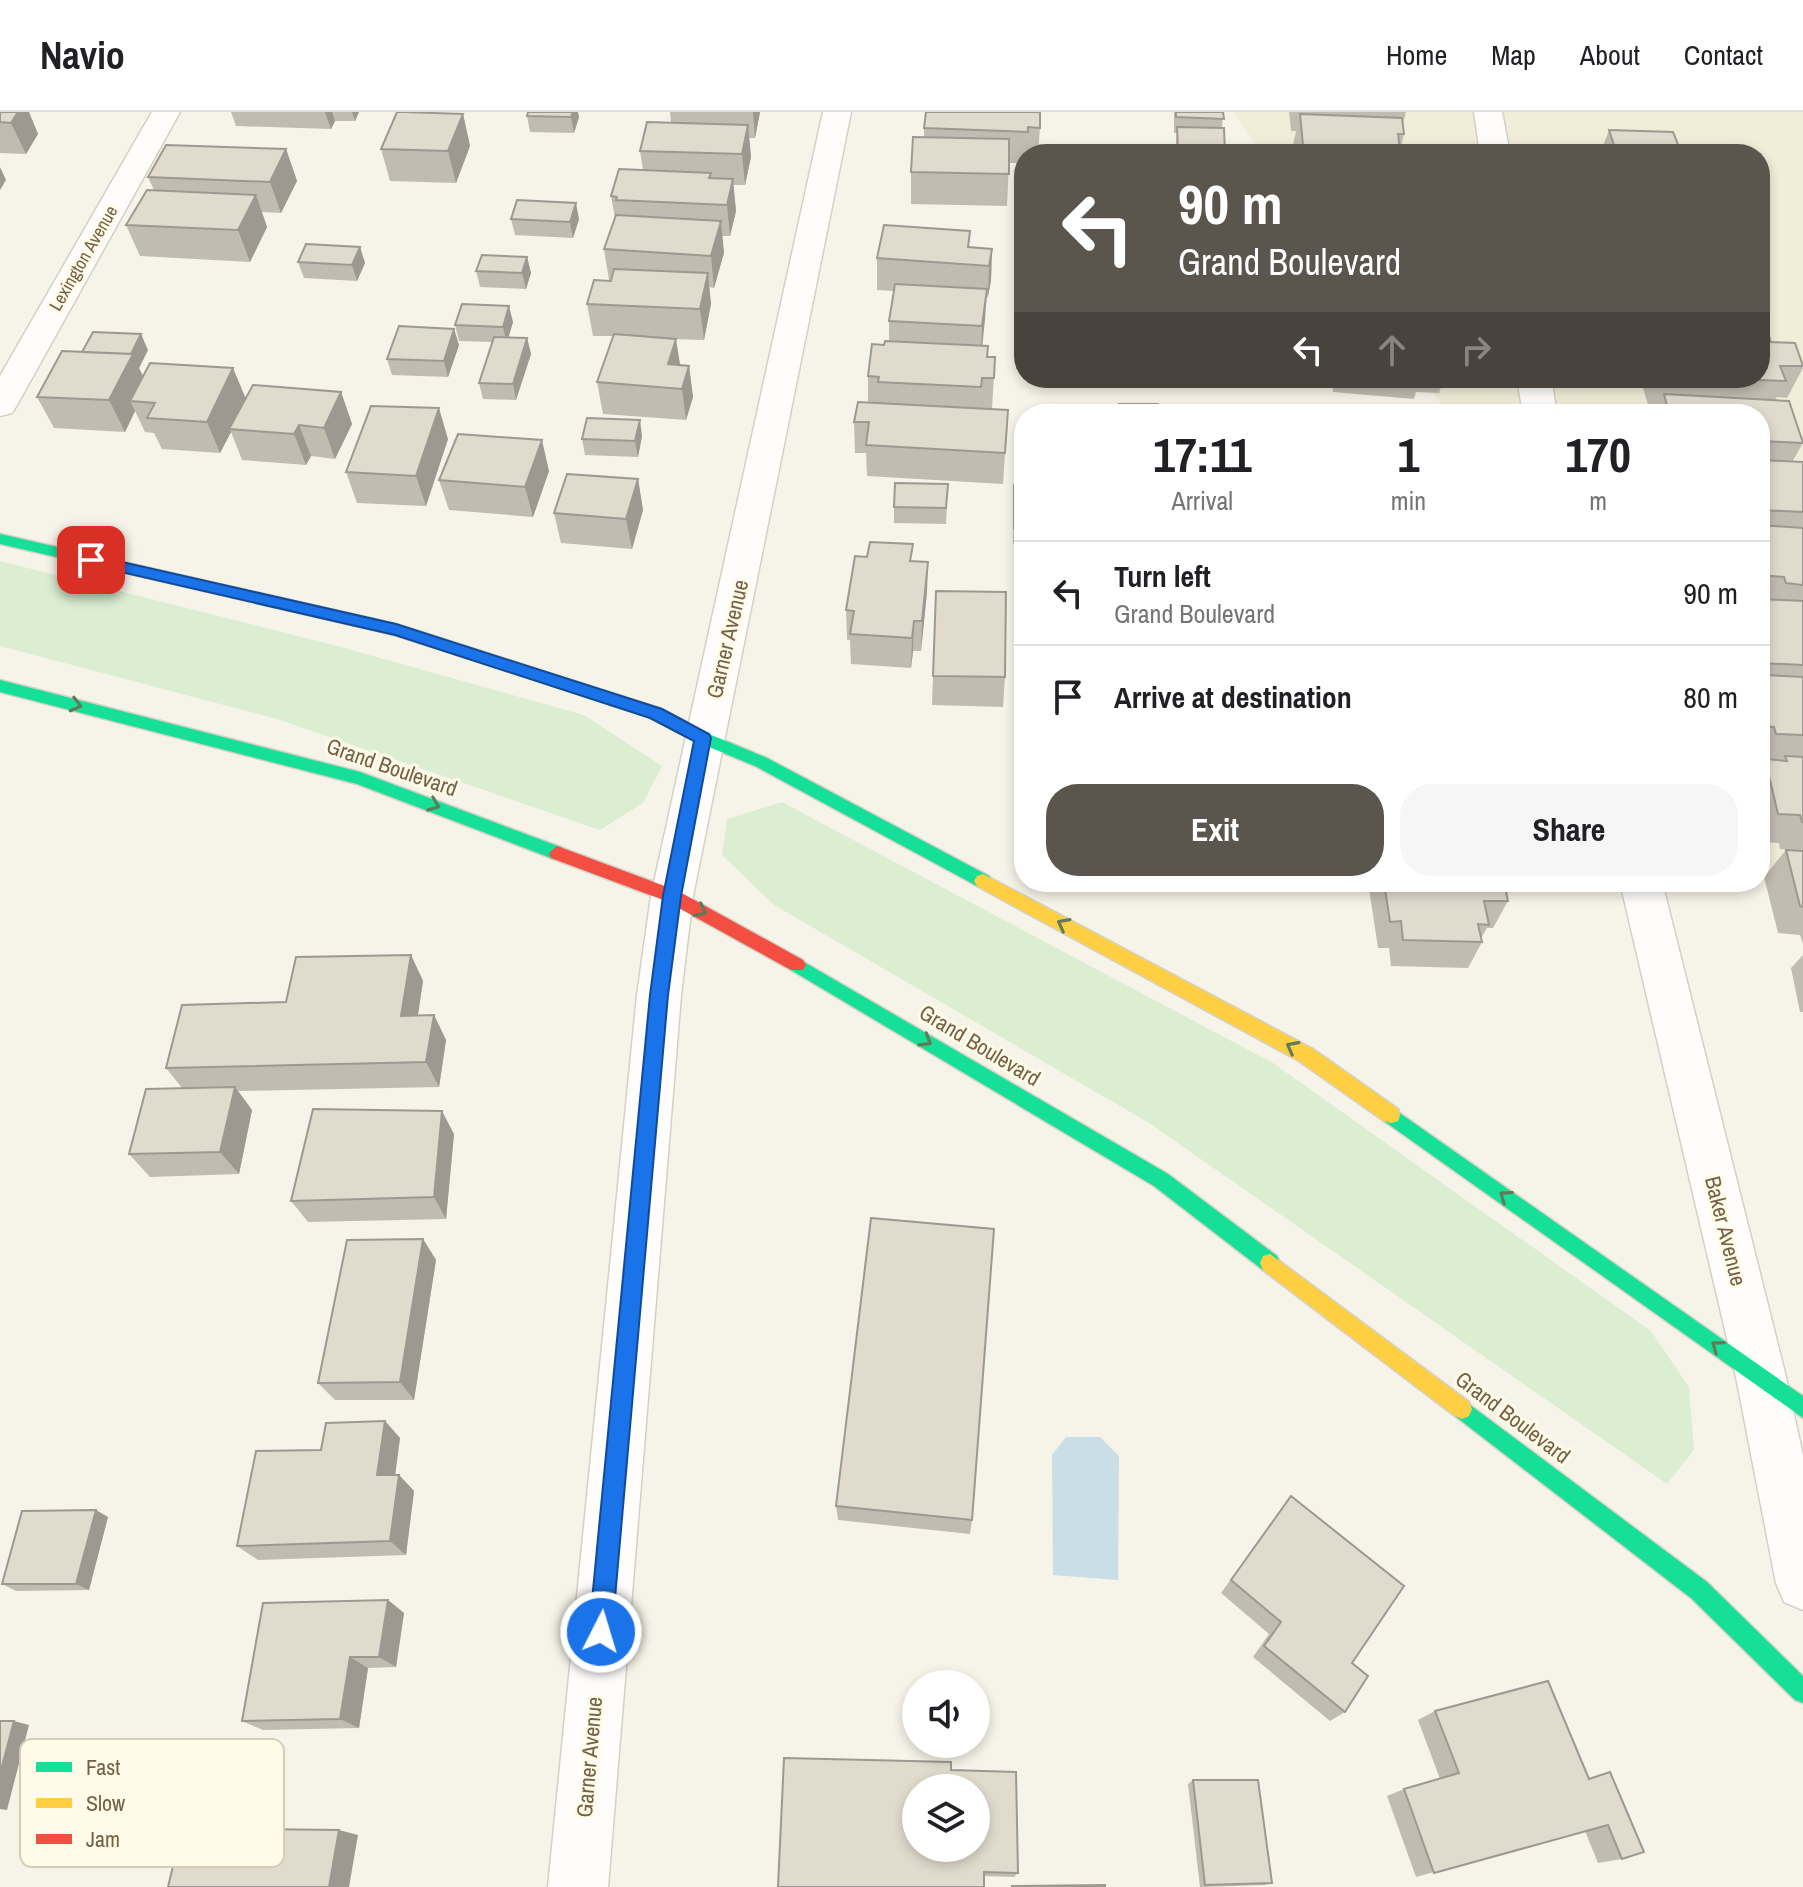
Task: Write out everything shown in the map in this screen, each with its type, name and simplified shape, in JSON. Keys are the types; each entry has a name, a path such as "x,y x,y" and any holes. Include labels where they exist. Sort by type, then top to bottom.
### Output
{"street":[{"name":"Lexington Avenue","path":"0,405 166,112"},
{"name":"Garner Avenue","path":"578,1887 659,995 672,896 837,112"},
{"path":"1488,112 1493,144"},
{"path":"0,539 396,630 656,713 703,738 761,762 1306,1055 1803,1408"},
{"name":"Grand Boulevard","path":"0,686 360,778 672,896 729,925 1161,1180 1699,1590 1803,1692"},
{"name":"Baker Avenue","path":"1643,892 1761,1377 1803,1583"}],"shaded area":[{"path":"1233,112 1803,112 1803,911 1770,865 1770,404 1441,404 1429,388 1770,388 1770,144 1256,144"}],"green space":[{"path":"0,561 341,647 584,715 662,766 643,803 600,830 277,719 0,646"},
{"path":"782,802 1273,1063 1651,1331 1689,1387 1694,1450 1667,1484 1149,1123 774,905 722,855 727,819"}],"water":[{"path":"1066,1437 1100,1437 1119,1456 1118,1580 1053,1575 1052,1455"}],"building":[{"path":"0,112 18,112 11,123 0,122"},
{"path":"397,112 463,114 448,151 381,149"},
{"path":"528,112 573,112 571,117 527,116"},
{"path":"926,112 1040,112 1040,128 1028,127 1028,132 924,128"},
{"path":"1176,112 1223,112 1224,119 1176,117"},
{"path":"1300,114 1402,118 1404,134 1398,134 1399,144 1303,144"},
{"path":"647,122 748,125 742,154 640,151"},
{"path":"1177,127 1224,128 1225,144 1178,144"},
{"path":"1609,130 1673,132 1678,144 1614,144"},
{"path":"913,137 1009,139 1009,174 911,172"},
{"path":"166,145 286,149 270,182 148,177"},
{"path":"619,169 711,173 709,178 733,179 727,205 616,200 617,197 611,196"},
{"path":"147,190 256,195 238,230 126,225"},
{"path":"517,200 576,203 570,222 511,219"},
{"path":"616,215 721,221 711,256 604,249"},
{"path":"884,225 970,231 968,247 992,249 989,266 877,258"},
{"path":"306,244 360,247 352,265 298,262"},
{"path":"482,255 527,257 522,273 476,271"},
{"path":"614,269 708,273 700,309 587,304 594,280 611,281"},
{"path":"895,284 987,289 982,326 889,321"},
{"path":"462,304 509,306 503,327 455,325"},
{"path":"399,326 454,329 444,361 387,359"},
{"path":"93,332 141,334 131,354 82,352"},
{"path":"614,334 676,339 668,364 689,366 682,389 597,382"},
{"path":"494,337 527,338 513,384 479,383"},
{"path":"1770,339 1771,342 1795,343 1803,366 1780,366 1786,381 1770,380"},
{"path":"885,341 988,346 987,357 995,357 994,378 982,378 981,387 878,382 879,377 868,376 872,344 884,345"},
{"path":"62,351 133,354 109,400 37,397"},
{"path":"150,363 233,368 207,422 147,418 155,403 130,401"},
{"path":"253,385 341,392 324,428 299,425 294,434 229,429"},
{"path":"1664,394 1789,401 1803,443 1770,441 1770,404 1666,404"},
{"path":"858,402 1008,410 1005,453 866,445 869,422 854,422"},
{"path":"371,406 439,408 416,476 346,472"},
{"path":"587,418 640,420 635,441 582,439"},
{"path":"458,434 542,440 525,487 439,480"},
{"path":"1770,460 1803,462 1803,512 1770,510"},
{"path":"567,474 638,479 626,519 554,513"},
{"path":"895,483 948,484 946,508 894,507"},
{"path":"1770,526 1803,528 1803,585 1786,583 1784,577 1770,576"},
{"path":"870,542 913,544 910,561 928,562 922,621 914,621 912,638 850,634 854,611 846,610 855,556 867,557"},
{"path":"936,591 1006,592 1005,677 933,676"},
{"path":"1770,599 1803,601 1803,665 1770,663"},
{"path":"1770,675 1803,677 1803,735 1776,734 1774,727 1770,727"},
{"path":"1785,756 1803,757 1803,822 1800,815 1778,814 1770,780 1770,759 1787,761"},
{"path":"1786,850 1803,851 1803,907 1800,906"},
{"path":"1386,892 1506,892 1508,901 1484,901 1489,925 1478,924 1482,942 1403,940 1401,921 1390,922"},
{"path":"411,955 401,1016 434,1015 426,1062 166,1068 182,1005 286,1002 296,957"},
{"path":"235,1087 220,1152 129,1154 146,1089"},
{"path":"313,1109 442,1111 434,1197 291,1201"},
{"path":"871,1218 994,1229 972,1520 836,1506"},
{"path":"423,1239 400,1382 318,1383 347,1240"},
{"path":"385,1421 377,1475 399,1475 390,1541 237,1546 256,1451 321,1450 326,1423"},
{"path":"1291,1496 1404,1586 1352,1663 1368,1676 1345,1712 1264,1646 1281,1622 1231,1580"},
{"path":"96,1510 76,1584 2,1584 22,1511"},
{"path":"388,1600 379,1657 350,1657 340,1719 242,1721 263,1603"},
{"path":"1548,1681 1589,1779 1610,1772 1644,1852 1622,1859 1608,1825 1434,1873 1404,1789 1459,1773 1435,1711"},
{"path":"0,1721 14,1721 0,1774"},
{"path":"784,1758 951,1762 951,1770 1016,1772 1018,1873 984,1872 984,1887 778,1887"},
{"path":"1193,1780 1258,1780 1272,1883 1205,1885"},
{"path":"284,1829 339,1830 329,1887 168,1887 173,1867 284,1867"},
{"path":"1105,1885 1105,1887 1011,1886"}],"traffic: fast":[{"path":"0,539 396,630 656,713 703,738 761,762 983,881"},
{"path":"0,686 360,778 557,853"},
{"path":"797,965 1161,1180 1270,1263"},
{"path":"1391,1115 1803,1408"},
{"path":"1462,1409 1699,1590 1803,1692"}],"traffic: slow":[{"path":"983,881 1306,1055 1391,1115"},
{"path":"1270,1263 1462,1409"}],"traffic: jam":[{"path":"557,853 672,896 797,965"}],"route":[{"path":"91,560 396,630 656,713 703,738 672,896 664,976 659,995 601,1632"}]}
